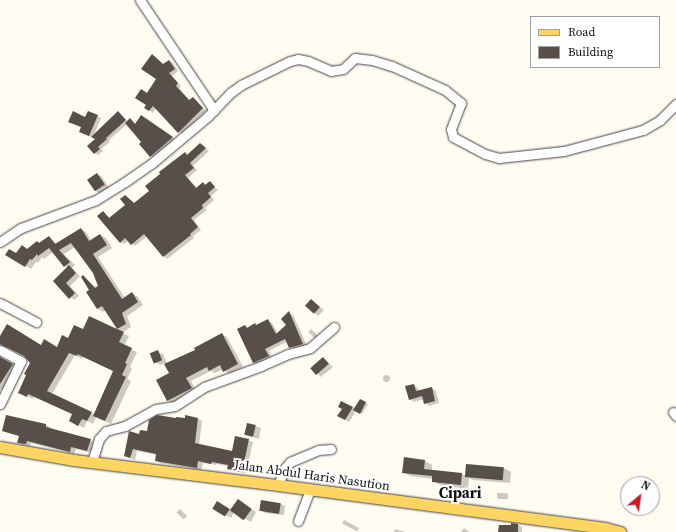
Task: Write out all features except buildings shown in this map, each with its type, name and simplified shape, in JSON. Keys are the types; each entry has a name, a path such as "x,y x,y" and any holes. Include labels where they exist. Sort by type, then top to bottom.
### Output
{"main road":[{"name":"Jalan Abdul Haris Nasution","path":"0,447 92,462 605,528 620,532"}],"street":[{"path":"140,0 214,110"},
{"path":"0,242 21,228 96,200 151,164 241,85 290,61 298,59 308,61 331,71 343,69 355,58 360,58 392,66 445,90 461,103 451,130 453,137 485,154 499,158 564,151 643,130 660,120 676,104"},
{"path":"0,303 36,322"},
{"path":"92,462 99,438 106,430 125,426 156,409 175,406 204,387 268,364 288,354 310,348 334,326"},
{"path":"0,350 21,361 0,404"},
{"path":"278,485 285,468 290,462 318,450 331,449"},
{"path":"298,521 310,489"}],"district":[{"name":"Cipari","path":"460,493"}]}
